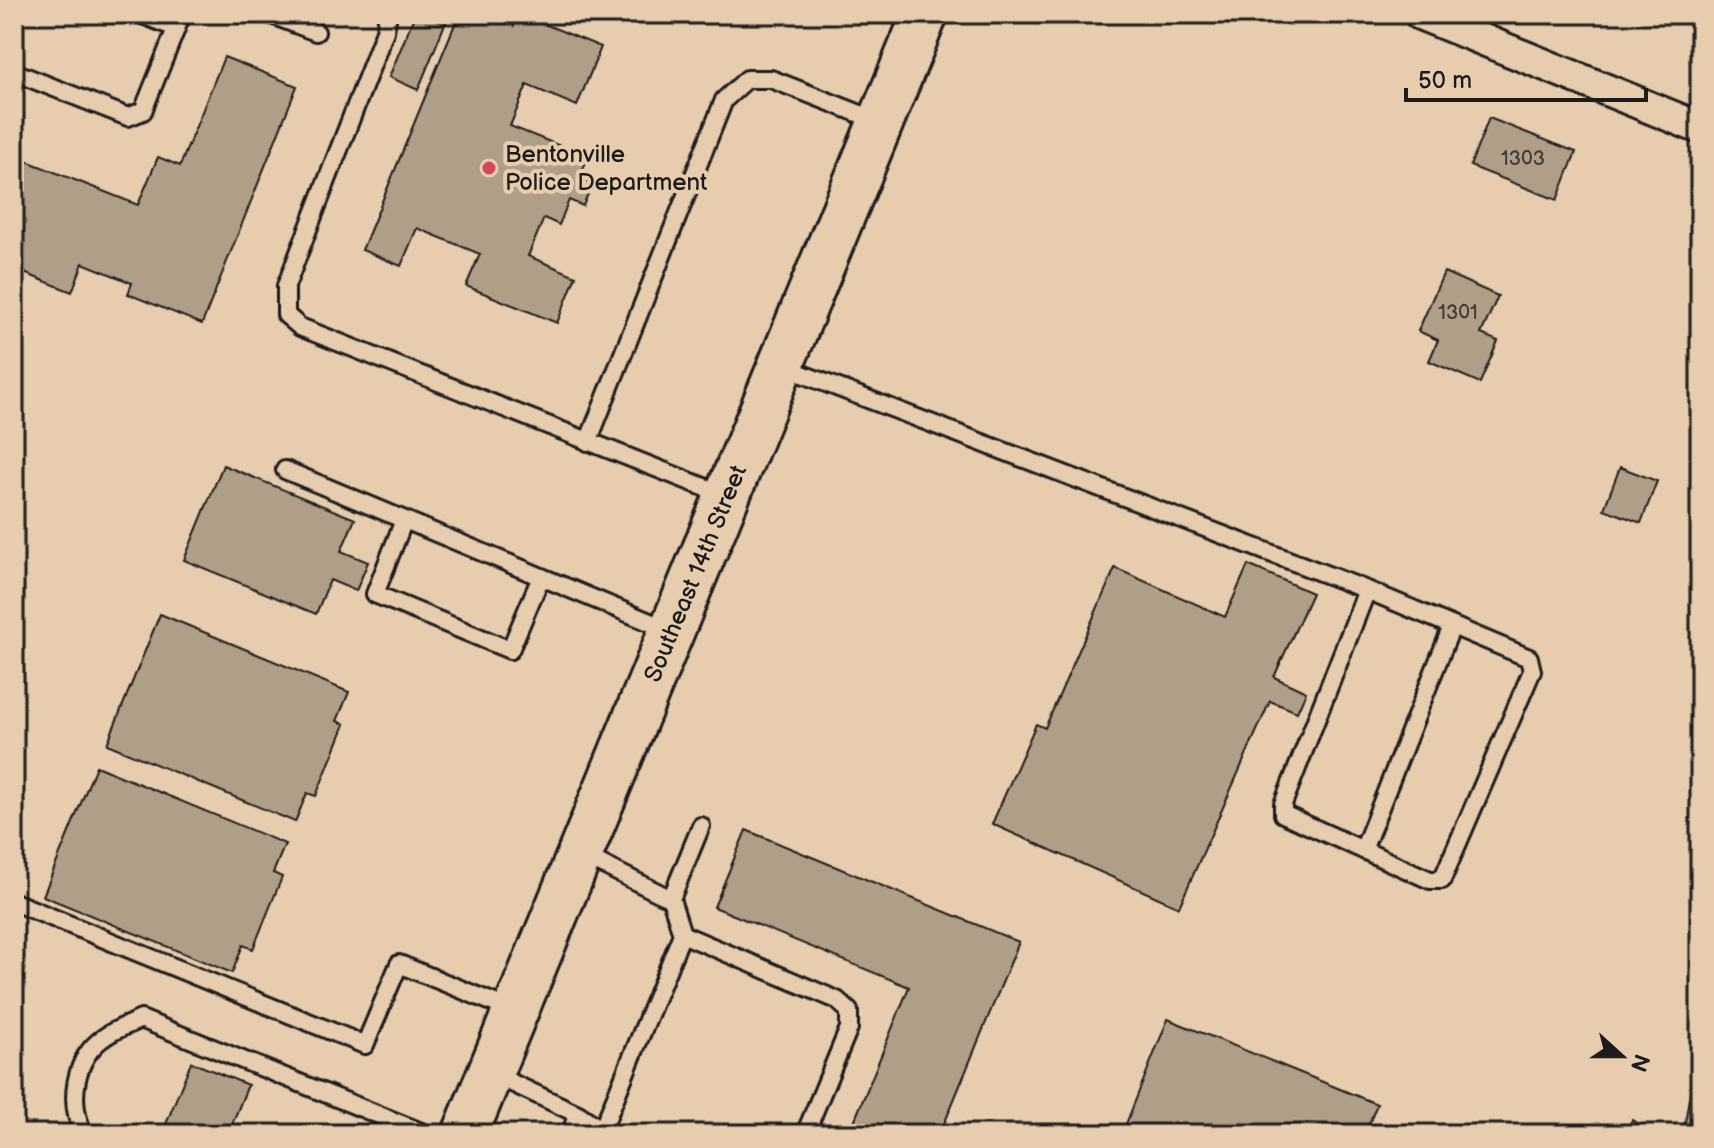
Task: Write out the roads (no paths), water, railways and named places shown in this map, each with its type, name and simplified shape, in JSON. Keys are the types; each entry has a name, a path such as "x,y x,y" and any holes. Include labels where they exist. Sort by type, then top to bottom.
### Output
{"main road":[{"name":"Southeast 14th Street","path":"465,1134 925,14"}],"street":[{"path":"1420,14 1700,128"}],"lane":[{"path":"14,72 128,117 143,111 179,21 140,14"},
{"path":"269,14 316,32"},
{"path":"388,14 385,31 286,286 286,315 300,327 729,497"},
{"path":"588,442 724,100 747,79 771,79 881,122"},
{"path":"782,367 1367,590 1529,658 1532,671 1442,880 1430,880 1283,814 1283,804 1367,590"},
{"path":"285,470 673,632"},
{"path":"404,520 375,594 510,650 541,577"},
{"path":"1363,850 1452,626"},
{"path":"491,1073 578,1114 606,1131 682,934 671,899 701,826"},
{"path":"581,854 671,899"},
{"path":"14,902 365,1045 399,964 516,1012"},
{"path":"682,934 837,1000 849,1011 849,1028 805,1134"},
{"path":"84,1134 75,1117 75,1075 102,1038 141,1019 426,1134"},
{"path":"570,1134 578,1114"}],"place":[{"name":"Bentonville Police Department","path":"489,168"}]}
